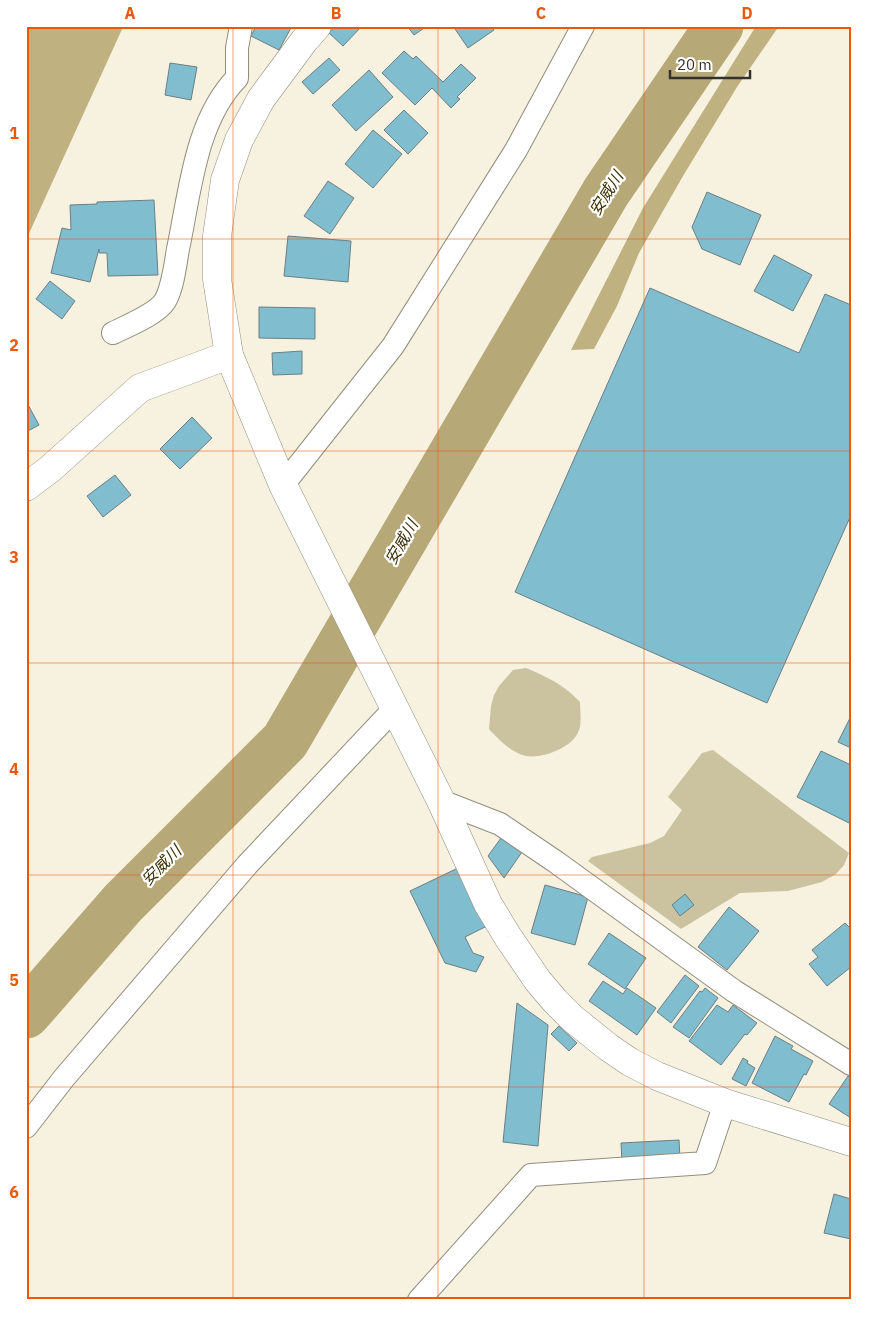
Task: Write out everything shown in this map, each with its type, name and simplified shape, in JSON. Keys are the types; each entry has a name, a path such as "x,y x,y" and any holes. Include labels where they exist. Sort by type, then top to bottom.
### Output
{"street":[{"path":"113,333 146,317 164,302 172,280 196,162 207,124 225,90 237,78 237,48 242,26"},
{"path":"317,26 261,99 239,140 225,180 217,236 217,279 229,355 283,485 441,801 488,904 508,938 555,1001 572,1018 630,1062 657,1076 726,1103 851,1142"},
{"path":"283,485 393,346 516,150 583,26"},
{"path":"237,78 261,99"},
{"path":"26,487 50,469 140,388 229,355"},
{"path":"26,1127 64,1078 391,701"},
{"path":"441,801 500,824 556,862 734,991 851,1064"},
{"path":"419,1300 531,1175 705,1163 726,1103"}],"shaded area":[{"path":"26,26 123,27 26,240"},
{"path":"756,26 779,26 737,87 683,176 639,253 617,306 594,349 571,350 643,208"},
{"path":"526,668 555,682 580,702 580,724 576,736 571,742 557,751 541,756 521,755 501,741 489,729 491,706 499,686 513,670"},
{"path":"713,750 849,853 844,865 836,874 822,882 788,891 740,893 681,929 588,861 592,857 650,843 664,836 682,810 668,797 702,753"}],"building":[{"path":"256,26 292,26 279,50 251,36"},
{"path":"335,26 362,26 343,46 329,33"},
{"path":"407,26 427,26 414,35"},
{"path":"453,26 492,26 494,30 468,48"},
{"path":"404,51 413,59 416,56 443,82 461,64 476,78 457,97 460,99 451,108 432,88 415,105 382,73"},
{"path":"329,58 340,70 313,94 302,82"},
{"path":"170,63 197,67 191,100 165,95"},
{"path":"369,70 393,97 356,131 332,105"},
{"path":"404,110 428,133 408,154 384,130"},
{"path":"373,130 402,154 373,188 345,164"},
{"path":"328,181 354,198 330,234 304,216"},
{"path":"707,192 761,215 740,265 702,249 692,227"},
{"path":"154,200 158,275 108,276 107,253 99,253 99,249 90,282 51,273 62,228 71,230 70,205"},
{"path":"288,236 351,241 348,282 284,276"},
{"path":"774,255 812,275 793,311 754,291"},
{"path":"50,281 75,301 62,319 36,299"},
{"path":"650,288 799,353 825,294 851,305 851,515 767,703 515,592"},
{"path":"259,307 315,308 315,339 259,338"},
{"path":"302,351 302,374 273,375 272,353"},
{"path":"26,401 39,425 26,432"},
{"path":"192,417 212,438 180,469 160,449"},
{"path":"115,475 131,495 103,517 87,496"},
{"path":"851,716 851,748 838,742"},
{"path":"821,751 851,765 851,824 797,797"},
{"path":"501,838 522,852 504,878 488,856"},
{"path":"458,868 487,926 465,937 473,953 484,957 476,972 445,963 410,891"},
{"path":"545,885 588,897 575,945 531,933"},
{"path":"685,894 694,905 680,916 672,905"},
{"path":"729,907 759,931 727,970 698,947"},
{"path":"845,923 851,929 851,967 827,986 809,964 818,957 812,950"},
{"path":"609,933 646,958 625,989 588,964"},
{"path":"685,975 699,986 671,1023 657,1012"},
{"path":"603,981 623,994 627,988 656,1008 637,1035 589,1001"},
{"path":"705,988 718,998 689,1038 673,1027 700,991 702,992"},
{"path":"517,1003 548,1025 538,1146 503,1142"},
{"path":"717,1005 728,1012 733,1005 757,1023 747,1035 745,1034 721,1065 689,1041"},
{"path":"559,1026 577,1043 569,1051 551,1034"},
{"path":"775,1036 793,1046 791,1049 813,1061 789,1102 752,1083"},
{"path":"743,1058 755,1068 746,1086 732,1079"},
{"path":"848,1076 851,1078 851,1118 829,1104"},
{"path":"679,1140 680,1159 622,1162 621,1143"},
{"path":"834,1194 851,1199 851,1239 824,1233"}],"waterway":[{"name":"安威川","path":"26,1014 123,903 285,741 606,192 719,26"}]}
